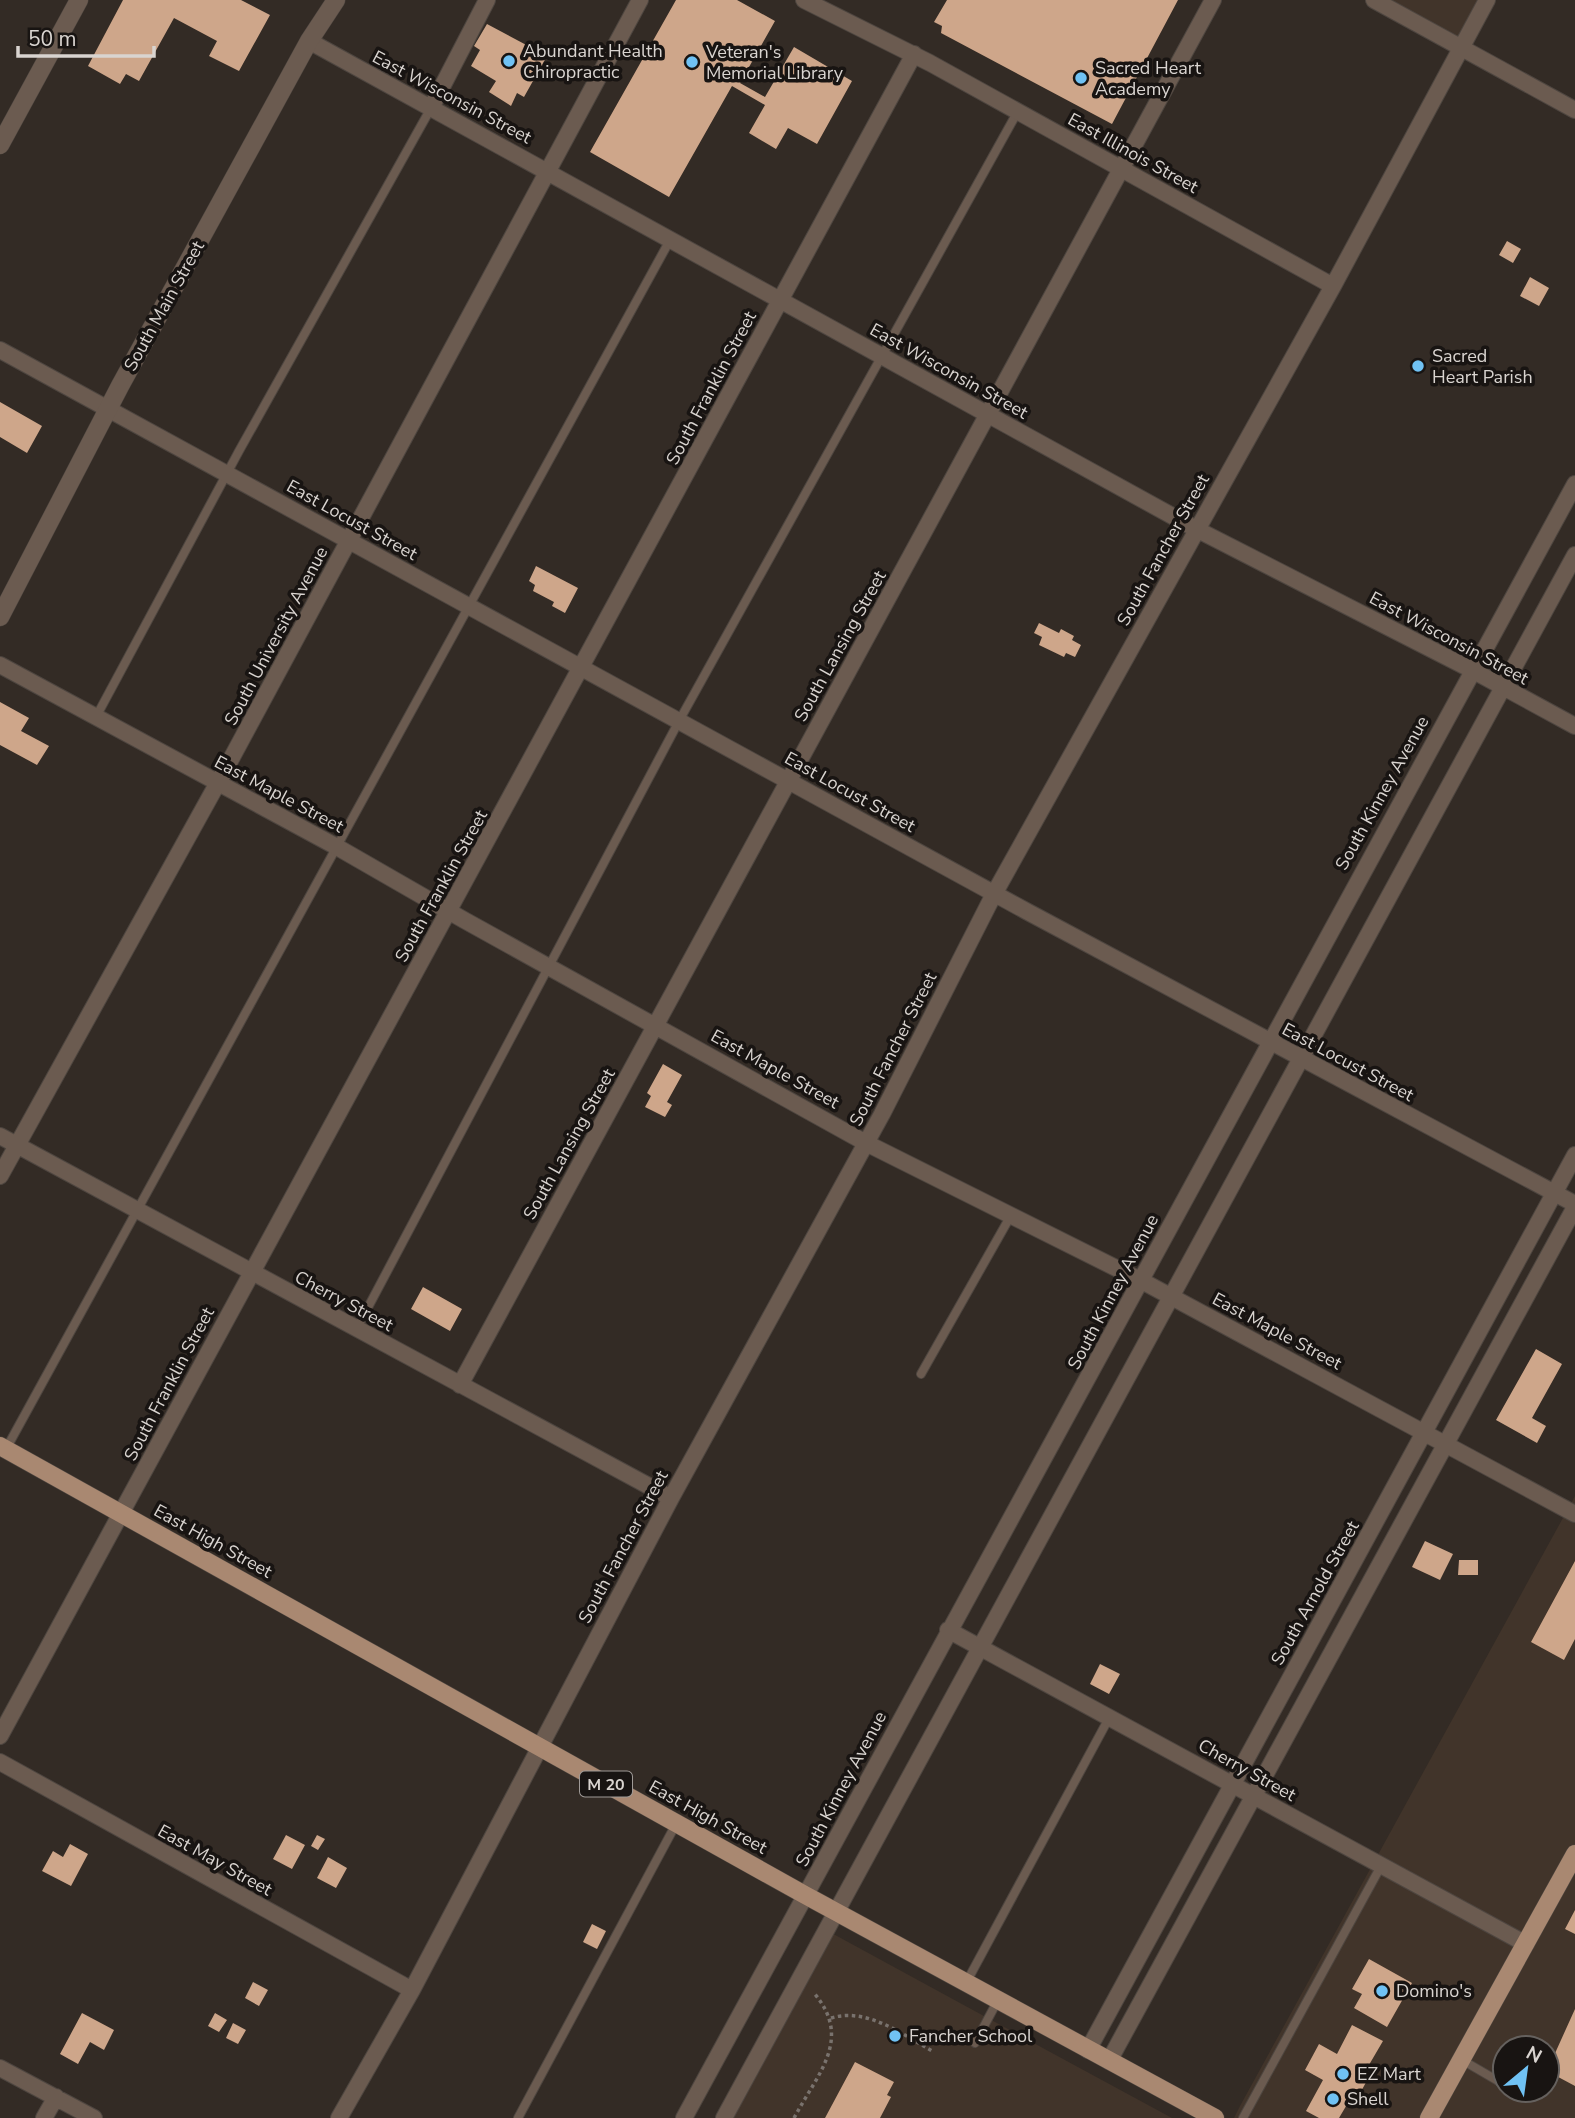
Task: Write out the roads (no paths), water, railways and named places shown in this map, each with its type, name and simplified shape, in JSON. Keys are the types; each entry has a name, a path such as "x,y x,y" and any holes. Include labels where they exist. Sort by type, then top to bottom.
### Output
{"main road":[{"name":"East High Street","path":"3,1447 676,1824 1215,2118"},
{"path":"1429,2118 1575,1854"}],"street":[{"path":"0,145 79,0"},
{"name":"South Main Street","path":"0,617 109,408 309,41 336,0"},
{"path":"431,108 487,0"},
{"name":"South University Avenue","path":"0,1176 349,540 640,0"},
{"name":"East Illinois Street","path":"803,0 914,54 1334,286"},
{"name":"South Lansing Street","path":"460,1385 1213,0"},
{"path":"1374,0 1575,110"},
{"name":"South Fancher Street","path":"339,2118 412,1990 671,1498 866,1143 994,894 1334,286 1487,0"},
{"name":"East Wisconsin Street","path":"309,41 1196,529 1472,670 1575,726"},
{"name":"South Franklin Street","path":"0,1736 448,911 582,670 914,54"},
{"name":"East Locust Street","path":"0,350 994,894 1575,1206"},
{"name":"South Kinney Avenue","path":"684,2118 948,1630 1142,1281 1268,1042 1575,484"},
{"path":"724,2118 1575,555"},
{"name":"East Maple Street","path":"0,664 337,847 866,1143 1142,1281 1446,1442 1575,1514"},
{"name":"Cherry Street","path":"0,1136 671,1498"},
{"name":"South Arnold Street","path":"1088,2050 1575,1155"},
{"path":"1109,2061 1575,1206"},
{"name":"Cherry Street","path":"948,1630 1526,1944"},
{"name":"East May Street","path":"0,1762 412,1990"},
{"path":"0,2068 94,2118"},
{"path":"44,2118 56,2097"}],"lane":[{"path":"96,717 227,474 431,108"},
{"path":"356,1330 679,721 1017,111"},
{"path":"3,1447 137,1212 670,239"},
{"path":"921,1374 1010,1217"},
{"path":"966,1983 1109,1718"},
{"path":"518,2118 676,1824"},
{"path":"1243,2118 1381,1866"},
{"path":"975,2043 998,2000"},
{"path":"1462,2060 1491,2077"}],"place":[{"name":"Abundant Health Chiropractic","path":"509,61"},
{"name":"Veteran's Memorial Library","path":"692,62"},
{"name":"Sacred Heart Academy","path":"1081,78"},
{"name":"Sacred Heart Parish","path":"1418,366"},
{"name":"Domino's","path":"1382,1991"},
{"name":"Fancher School","path":"895,2036"},
{"name":"EZ Mart","path":"1343,2074"},
{"name":"Shell","path":"1333,2099"}]}
